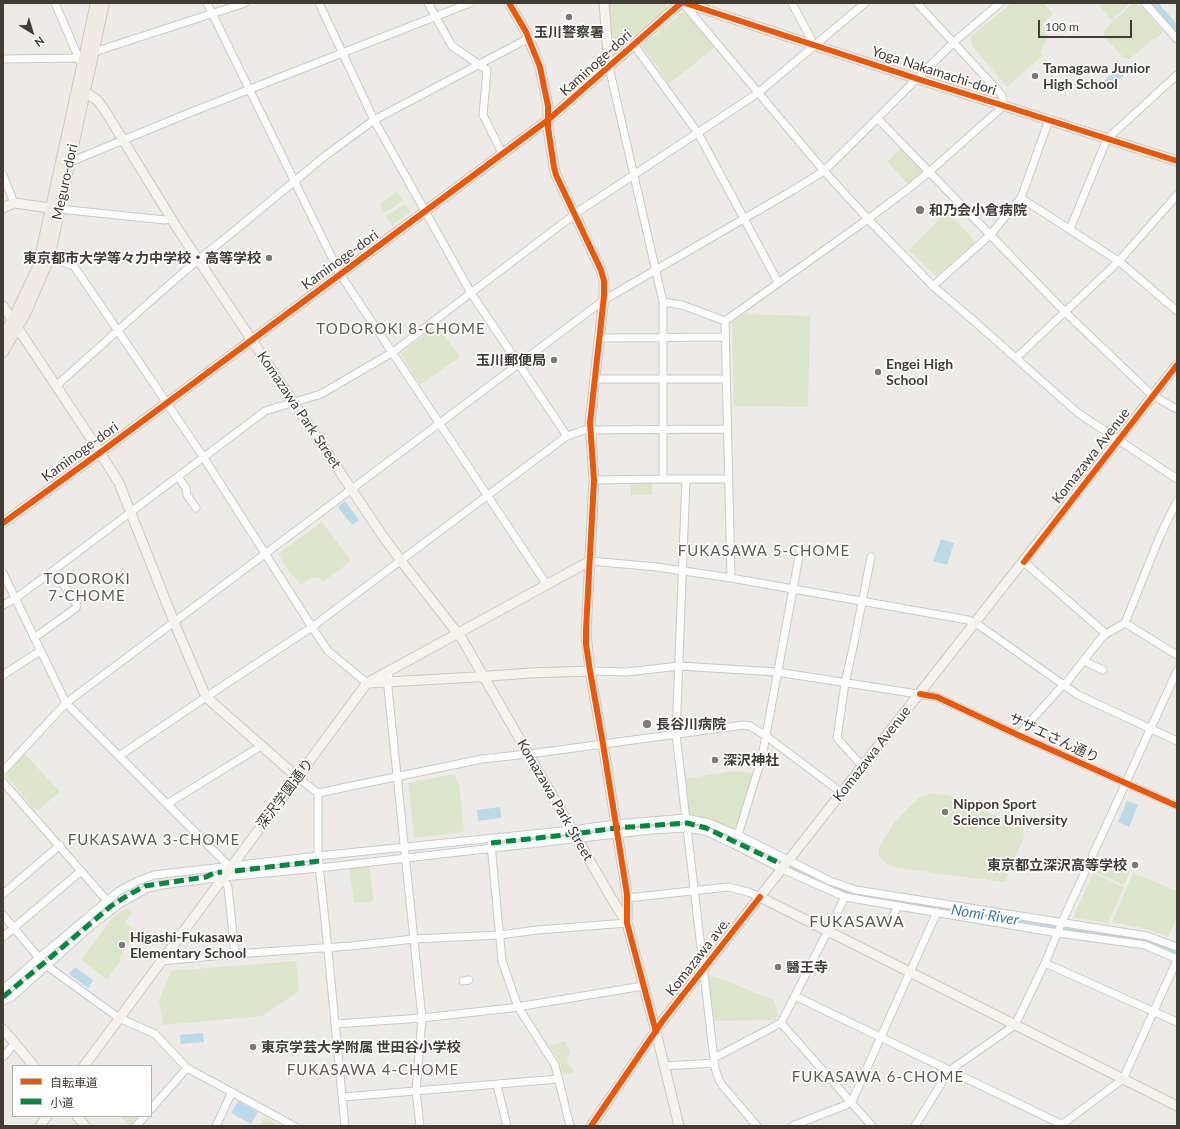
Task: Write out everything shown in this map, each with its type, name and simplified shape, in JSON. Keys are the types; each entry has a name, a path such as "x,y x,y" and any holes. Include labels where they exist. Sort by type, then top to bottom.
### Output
{"main road":[{"name":"Meguro-dori","path":"3,352 38,267 70,162 85,58 96,3"},
{"name":"Meguro-dori","path":"3,335 26,312 49,258 55,208 81,89 87,77 85,58 104,3"}],"street":[{"path":"55,3 85,58 87,77"},
{"path":"207,3 340,274 547,585"},
{"path":"3,59 85,58 245,3"},
{"path":"319,3 374,120 471,293 568,436"},
{"path":"428,3 452,46 487,70 483,115 503,154"},
{"path":"70,162 470,3"},
{"path":"510,3 529,38 542,73 547,102 548,128 554,167 559,184 601,270 604,285 604,300 594,379 590,430 594,480 586,633 590,671 627,898 627,923 679,1126"},
{"path":"604,3 609,67 663,302 663,479"},
{"path":"683,3 824,171 933,286 1078,414 1177,479"},
{"name":"Kaminoge-dori","path":"3,523 548,120 683,3"},
{"name":"Yoga Nakamachi-dori","path":"683,3 1177,162"},
{"path":"792,3 811,39 812,45"},
{"path":"3,605 16,598 131,513 265,411 321,394 393,352 574,214 758,94 812,45 865,3"},
{"path":"725,321 868,219 929,172 999,110 1003,100 1001,94 917,3"},
{"path":"3,771 66,703 604,300 824,171 954,42 1000,3"},
{"path":"1145,3 1177,39"},
{"path":"56,386 198,260 325,156 374,120 529,38"},
{"path":"634,45 698,133 778,282"},
{"path":"1070,229 1107,139 1177,75"},
{"name":"Komazawa Park Street","path":"81,89 102,106 198,260 351,489 401,561 458,633 627,923"},
{"path":"877,118 1065,312 1153,396 1177,409"},
{"path":"933,286 990,235 1021,198 1049,120"},
{"path":"3,176 14,203"},
{"path":"1016,358 1118,261 1177,194"},
{"path":"1021,198 1118,261 1177,311"},
{"path":"3,208 14,203 110,215 165,220 171,218"},
{"path":"49,258 74,266 204,458 328,651 367,683 388,683 530,673 590,671"},
{"path":"663,302 682,305 725,321"},
{"path":"3,306 119,483 174,622 206,696 261,746 318,793 482,759 744,725 750,726 766,736 842,793"},
{"path":"725,321 731,578"},
{"path":"599,338 725,337"},
{"name":"Komazawa Avenue","path":"760,897 920,694 974,622 1024,562 1177,366"},
{"path":"594,379 726,379"},
{"path":"119,756 206,696 312,627 568,436 585,430 727,429"},
{"path":"178,477 186,488 187,495 196,508"},
{"path":"686,479 676,734 714,1061 719,1080 722,1085 757,1126"},
{"path":"594,480 728,479"},
{"path":"1125,623 1125,619 1160,536 1177,501"},
{"path":"738,835 762,757 800,551"},
{"path":"862,766 836,738 845,683 871,557"},
{"path":"590,561 657,567 731,578 968,620 980,626 1078,695 1150,730 1177,741"},
{"name":"深沢学園通り","path":"85,1065 367,683 590,561"},
{"path":"1024,562 1106,634"},
{"path":"34,638 76,608 77,605 54,570"},
{"path":"3,573 66,703 230,867"},
{"path":"1018,735 1067,682 1102,637 1125,623"},
{"path":"1125,623 1177,655"},
{"path":"3,674 40,651"},
{"path":"1084,661 1103,670"},
{"name":"サザエさん通り","path":"590,671 627,672 679,666 777,672 938,697 1125,784 1177,806"},
{"path":"389,671 388,683 422,1018 416,1091 420,1126"},
{"path":"916,1126 949,1071 1015,1025 1045,963 1177,671"},
{"path":"167,804 261,746"},
{"path":"3,782 114,909"},
{"path":"318,793 318,856 345,1126"},
{"path":"3,988 119,892 132,884 154,875 318,856 572,830 615,824 686,818 709,823 738,835 830,881 856,890 1145,945 1177,960 1123,1079 1062,1125 795,996"},
{"path":"3,1001 12,997 91,926 121,903 148,888 223,877 319,868 651,830 688,828 704,831 782,869 845,897 937,912 1060,928 1147,936 1177,948"},
{"path":"490,838 502,961 518,1007 555,1065 570,1126"},
{"path":"3,894 60,846"},
{"path":"3,937 81,871"},
{"path":"223,877 228,887 235,954"},
{"path":"627,898 728,887 748,892 1177,1106"},
{"name":"Komazawa ave.","path":"656,1032 760,897"},
{"path":"664,1066 714,1061 781,1023 845,897"},
{"path":"891,920 898,906"},
{"path":"792,1126 846,1105 853,1099 937,912"},
{"path":"3,915 47,966 118,1018 155,1034 187,1068 294,1126"},
{"path":"161,961 414,940 500,935 537,930 627,923"},
{"path":"1045,963 1177,1022"},
{"path":"335,1024 422,1018 518,1007 643,986"},
{"path":"781,1023 872,1126"},
{"path":"3,1029 33,1065"},
{"path":"591,1126 656,1032"},
{"path":"3,1057 15,1043"},
{"path":"152,1108 187,1068"},
{"path":"342,1097 558,1079"},
{"path":"497,1085 507,1126"},
{"path":"216,1126 232,1092"},
{"path":"40,1126 46,1117"},
{"path":"77,1117 85,1126"},
{"path":"136,1126 144,1117"}],"green space":[{"path":"608,3 665,3 667,9 618,52 612,50"},
{"path":"1012,3 1044,3 1053,14 1043,23 1043,28 1049,36 1040,52 1043,55 1007,87 972,46 971,36"},
{"path":"1102,3 1130,3 1112,20 1099,6"},
{"path":"1133,3 1142,7 1163,32 1129,60 1124,58 1105,38 1104,30"},
{"path":"681,13 686,13 715,47 669,84 642,46"},
{"path":"902,148 924,172 909,185 887,161"},
{"path":"397,192 403,200 384,213 379,204"},
{"path":"405,204 411,212 392,225 386,216"},
{"path":"946,213 969,234 975,243 936,276 909,250"},
{"path":"742,314 810,316 808,407 734,406 732,322"},
{"path":"437,326 460,357 420,385 400,353"},
{"path":"631,481 652,481 652,495 631,495"},
{"path":"322,522 351,561 323,582 318,577 311,578 301,585 295,577 292,576 278,554"},
{"path":"25,754 60,792 38,810 34,809 7,777 7,773"},
{"path":"734,771 754,773 737,830 735,831 691,817 689,815 683,779"},
{"path":"455,774 457,783 459,783 464,832 414,838 408,783"},
{"path":"931,794 948,795 1023,827 1024,837 1004,882 897,868 887,864 879,856 879,847 894,823 920,797"},
{"path":"1099,858 1130,872 1124,885 1093,871"},
{"path":"369,864 374,901 354,903 349,866"},
{"path":"800,869 828,882 1147,938 1177,949 1177,955 1066,931 989,917 885,902 845,894 797,874"},
{"path":"1093,873 1124,887 1108,923 1073,918"},
{"path":"1133,873 1177,891 1177,917 1168,937 1147,929 1112,922"},
{"path":"126,908 132,913 125,923 141,934 134,943 131,941 119,958 121,960 107,979 81,960 113,917"},
{"path":"296,961 299,991 262,1016 163,1025 159,1001 171,971"},
{"path":"713,976 774,1000 779,1017 776,1018 776,1020 714,1021 708,977"},
{"path":"565,1041 570,1052 567,1061 574,1072 563,1075 560,1063 549,1046"},
{"path":"121,1117 140,1117 132,1126 130,1126"},
{"path":"265,1117 280,1126 260,1126"}],"water":[{"path":"1119,67 1125,74 1108,90 1101,83"},
{"path":"345,501 359,520 352,525 338,507"},
{"path":"941,539 954,543 947,565 933,561"},
{"path":"1127,801 1138,805 1129,827 1118,822"},
{"path":"500,807 501,818 478,821 477,810"},
{"path":"75,967 93,980 88,988 69,974"},
{"path":"203,1033 204,1042 181,1044 180,1035"},
{"path":"238,1101 258,1112 251,1124 231,1113"}],"waterway":[{"path":"1151,3 1177,33"},
{"name":"Nomi River","path":"795,870 826,884 853,893 891,901 944,908 1145,941 1177,955"}],"marked path":[{"path":"491,843 616,828 687,823 706,828 779,863"},
{"path":"235,871 319,861"},
{"path":"3,997 111,906 130,894 145,886 206,877 214,873 222,872"}],"cycle path":[{"path":"509,3 526,32 540,67 548,106 548,128 556,175 601,270 604,281 604,296 590,423 594,480 586,644 627,894 627,923 656,1032"},
{"path":"3,523 548,120 681,3"},
{"path":"685,3 1177,161"},
{"path":"1024,562 1177,365"},
{"path":"920,694 937,697 1177,806"},
{"path":"591,1126 664,1019 760,897"}],"place":[{"name":"玉川警察署","path":"569,17"},
{"name":"Tamagawa Junior High School","path":"1035,76"},
{"name":"和乃会小倉病院","path":"920,210"},
{"name":"東京都市大学等々力中学校・高等学校","path":"269,258"},
{"name":"玉川郵便局","path":"554,360"},
{"name":"Engei High School","path":"878,372"},
{"name":"長谷川病院","path":"647,724"},
{"name":"深沢神社","path":"715,760"},
{"name":"Nippon Sport Science University","path":"945,812"},
{"name":"東京都立深沢高等学校","path":"1135,865"},
{"name":"Higashi-Fukasawa Elementary School","path":"122,945"},
{"name":"醫王寺","path":"778,967"},
{"name":"東京学芸大学附属 世田谷小学校","path":"253,1047"}],"district":[{"name":"TODOROKI 8-CHOME","path":"401,329"},
{"name":"FUKASAWA 5-CHOME","path":"764,551"},
{"name":"TODOROKI 7-CHOME","path":"87,588"},
{"name":"FUKASAWA 3-CHOME","path":"154,840"},
{"name":"FUKASAWA","path":"857,922"},
{"name":"FUKASAWA 4-CHOME","path":"373,1070"},
{"name":"FUKASAWA 6-CHOME","path":"878,1077"}]}
